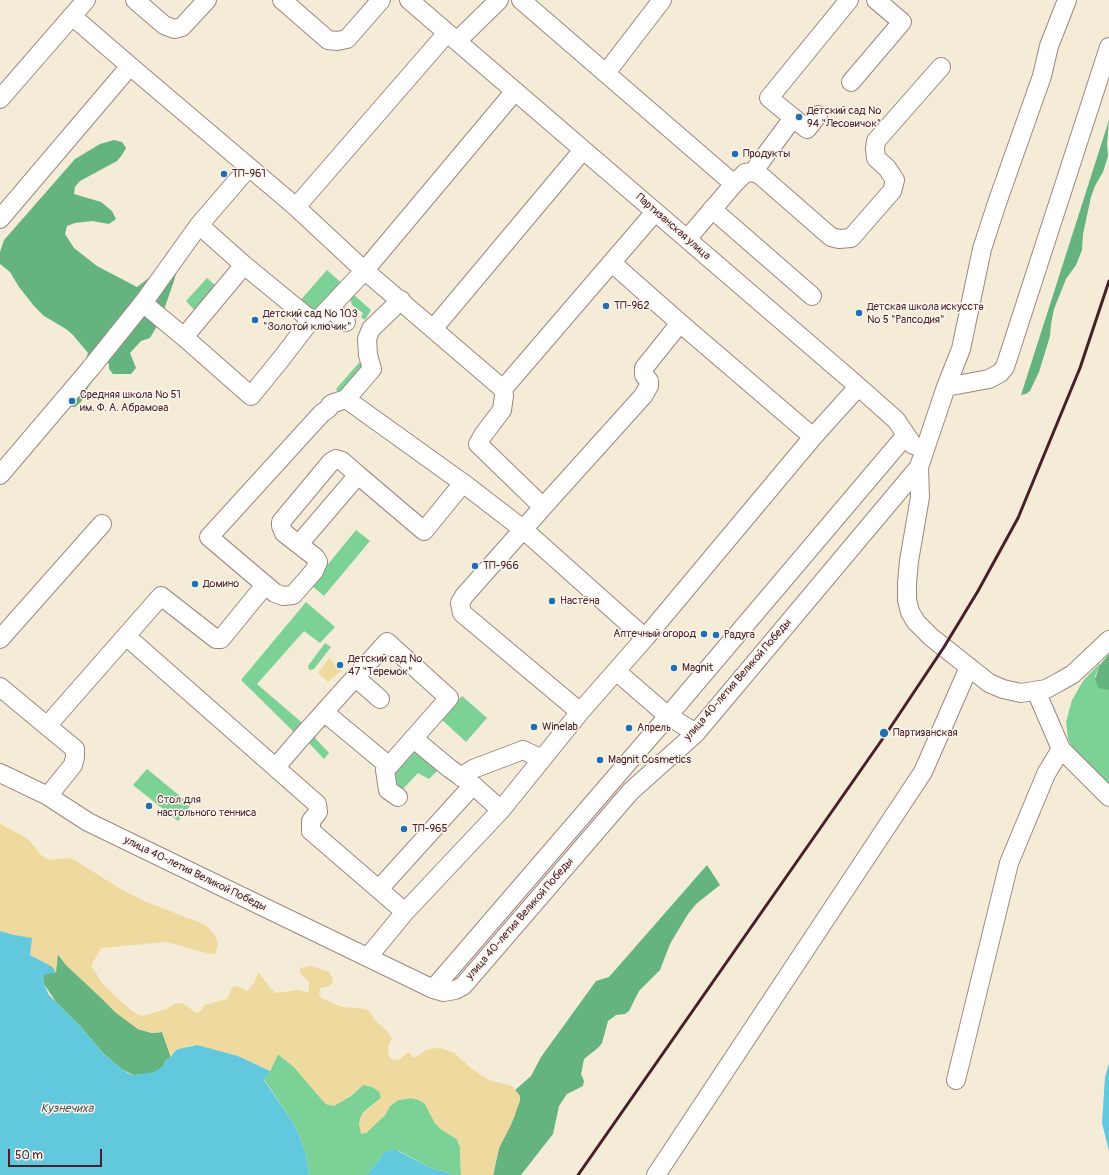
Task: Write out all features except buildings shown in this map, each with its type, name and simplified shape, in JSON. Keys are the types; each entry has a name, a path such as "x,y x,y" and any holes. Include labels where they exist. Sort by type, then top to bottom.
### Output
{"street":[{"path":"0,100 86,0"},
{"path":"135,0 164,25 174,29 182,27 207,0"},
{"path":"282,0 328,40 336,41 347,39 381,0"},
{"name":"Партизанская улица","path":"409,0 896,420 912,442 920,467"},
{"path":"296,207 452,37 499,0"},
{"path":"521,0 734,184"},
{"path":"606,73 662,0"},
{"path":"818,114 807,129 769,98 849,0"},
{"path":"851,82 902,22 876,0"},
{"path":"1067,0 1049,46 1042,76 988,230 982,250 961,349 946,387 920,467 920,497 909,561 907,600 910,612 916,622 931,637 989,683 1003,689 1020,693 1046,689 1073,674 1109,640"},
{"path":"72,16 296,207 356,263 503,389 504,396 502,410 478,444 543,507"},
{"path":"946,387 990,379 1000,373 1005,367 1109,47"},
{"path":"0,219 130,66"},
{"path":"687,239 734,184 745,173 753,172 760,175 831,237 839,239 851,238 892,191 895,180 887,168 876,158 876,141 941,67"},
{"path":"199,225 244,265 311,320 318,320 365,270 515,91"},
{"path":"753,172 794,118"},
{"path":"433,329 583,150"},
{"path":"0,475 90,369 199,225 249,167"},
{"path":"712,209 812,296"},
{"path":"503,389 655,212"},
{"path":"612,263 813,437"},
{"path":"184,337 244,265"},
{"path":"400,300 371,329 367,339 368,355 372,369 346,399 330,404 328,409 322,413 209,536 265,585 283,596 293,595 314,571 318,562 315,557 284,533 281,522 331,462 336,459 342,461 424,531 464,483"},
{"path":"142,302 251,396 275,354 311,320"},
{"path":"330,308 346,322"},
{"path":"580,712 462,613 460,603 464,596 643,396 649,386 649,382 644,375 644,368 680,323"},
{"path":"368,957 404,912 501,810 580,712 645,638 813,437 858,387"},
{"path":"346,399 464,483 524,530 645,638"},
{"path":"433,989 668,716 906,435"},
{"name":"улица 40-летия Великой Победы","path":"0,773 48,796 88,822 433,989 443,992 456,990 462,986 631,791 696,733 920,467"},
{"path":"299,544 358,475"},
{"path":"0,639 102,524"},
{"path":"47,726 161,596 216,639 221,639 265,585"},
{"path":"126,636 317,804 318,812 311,821 311,831 404,912"},
{"path":"276,767 387,642 449,698 385,770 388,790 398,798"},
{"path":"656,1175 923,772 969,667"},
{"path":"616,671 668,716 696,733"},
{"path":"355,677 380,699"},
{"path":"0,687 75,749 73,765 48,796"},
{"path":"1036,691 1061,749 1109,796"},
{"path":"324,712 389,766"},
{"path":"414,739 501,810"},
{"path":"956,1080 1009,863 1046,774 1061,749"},
{"path":"379,889 467,781 473,769 523,750 542,759"}],"green space":[{"path":"1109,120 1107,144 1108,156 1103,172 1091,197 1083,234 1082,250 1076,265 1066,279 1054,309 1050,336 1039,372 1030,391 1021,395"},
{"path":"114,140 122,142 126,148 122,155 117,161 80,181 75,187 74,194 101,202 112,211 116,219 109,224 92,221 75,223 67,226 65,234 74,248 97,266 137,287 154,274 176,273 174,281 160,321 150,338 141,341 130,353 136,368 131,374 113,374 109,369 109,364 104,361 97,369 81,402 75,407 69,407 30,454 17,467 83,366 88,353 73,335 44,316 34,306 19,287 10,272 0,264 0,252 4,240 75,159 100,144"},
{"path":"327,270 345,286 321,312 307,314 298,303"},
{"path":"207,278 220,289 198,314 186,301"},
{"path":"353,294 371,310 365,320 361,317 363,313 352,305 350,299"},
{"path":"364,357 368,360 345,393 338,393 336,389"},
{"path":"356,530 370,541 324,596 311,585"},
{"path":"306,602 335,627 320,643 304,631 257,684 307,727 298,736 241,680"},
{"path":"325,643 331,647 314,669 309,670 308,666"},
{"path":"1109,654 1108,690 1099,688 1095,680 1099,666"},
{"path":"1100,663 1095,677 1109,690 1109,786 1073,750 1068,739 1066,722 1072,700 1083,681"},
{"path":"462,696 487,718 466,742 441,719"},
{"path":"328,721 328,726 321,729 315,738 329,753 324,759 308,742"},
{"path":"414,747 440,768 429,779 418,773 403,789 394,784 391,772"},
{"path":"147,769 191,805 178,821 133,785"},
{"path":"707,865 720,885 696,904 688,914 670,944 660,970 639,991 629,1011 625,1014 616,1015 608,1021 602,1043 584,1059 581,1074 584,1081 583,1086 567,1094 559,1106 553,1134 521,1175 493,1175 499,1148 515,1115 514,1091 531,1076 541,1057 596,981 609,977"},
{"path":"57,953 66,965 95,991 115,1012 138,1029 152,1033 162,1032 171,1057 165,1061 164,1066 154,1073 134,1075 123,1070 103,1053 81,1027 56,1002 44,984 43,976"},
{"path":"278,1054 294,1067 326,1104 330,1105 338,1103 351,1096 363,1085 368,1085 378,1090 381,1098 363,1113 360,1119 359,1124 366,1133 385,1115 390,1106 398,1100 412,1098 422,1101 435,1123 442,1130 457,1139 460,1147 461,1175 451,1175 445,1171 435,1170 399,1151 382,1155 367,1175 309,1175 306,1155 294,1124 264,1079 270,1071"}],"sand":[{"path":"329,658 342,670 328,682 318,673"},
{"path":"0,824 30,841 41,855 48,860 65,858 73,859 119,888 144,901 201,923 209,928 215,935 218,944 215,955 165,942 101,948 91,966 103,984 137,1014 143,1016 166,1009 176,1003 182,1003 197,1013 202,1010 204,1005 227,999 232,988 237,986 247,991 255,982 259,973 276,993 298,990 309,993 309,982 300,973 300,968 311,966 329,972 332,977 333,983 329,986 320,988 319,993 321,998 342,1007 365,1009 370,1012 376,1022 385,1029 392,1038 388,1047 389,1057 394,1060 400,1059 409,1052 414,1058 428,1049 440,1048 454,1053 472,1069 489,1080 512,1086 520,1096 520,1101 511,1125 499,1148 493,1175 461,1175 460,1147 457,1139 442,1130 435,1123 425,1104 417,1099 408,1098 398,1100 390,1106 385,1115 366,1133 361,1134 359,1124 363,1113 381,1098 380,1093 373,1087 363,1085 343,1101 334,1106 326,1104 294,1067 278,1054 270,1071 238,1056 193,1045 178,1049 171,1057 162,1032 152,1033 138,1029 119,1015 66,965 58,954 56,973 52,967 30,955 14,935 0,931"}],"water":[{"name":"Кузнечиха","path":"0,931 32,938 30,955 49,965 56,973 46,974 43,976 44,984 49,995 81,1027 103,1053 128,1073 134,1075 154,1072 164,1066 165,1061 178,1049 197,1045 238,1056 270,1071 264,1080 294,1124 306,1155 309,1175 0,1175"},
{"path":"1109,1063 1109,1151 1102,1123 1105,1077"},
{"path":"394,1149 435,1170 445,1171 451,1175 367,1175 385,1152"}],"railway":[{"path":"578,1175 886,734 944,647 978,591 1018,518 1080,368 1109,281"}],"place":[{"name":"Детский сад № 94 \"Лесовичок\"","path":"799,117"},
{"name":"Продукты","path":"735,154"},
{"name":"ТП-961","path":"224,174"},
{"name":"ТП-962","path":"606,306"},
{"name":"Детская школа искусств № 5 \"Рапсодия\"","path":"859,313"},
{"name":"Детский сад № 103 \"Золотой ключик\"","path":"255,320"},
{"name":"Средняя школа № 51 им. Ф. А. Абрамова","path":"72,401"},
{"name":"ТП-966","path":"475,566"},
{"name":"Домино","path":"195,584"},
{"name":"Настёна","path":"552,601"},
{"name":"Аптечный огород","path":"704,634"},
{"name":"Радуга","path":"716,635"},
{"name":"Детский сад № 47 \"Теремок\"","path":"340,665"},
{"name":"Magnit","path":"674,668"},
{"name":"Winelab","path":"534,727"},
{"name":"Апрель","path":"629,728"},
{"name":"Партизанская","path":"884,733"},
{"name":"Magnit Cosmetics","path":"600,760"},
{"name":"Стол для настольного тенниса","path":"149,806"},
{"name":"ТП-965","path":"404,829"}]}
